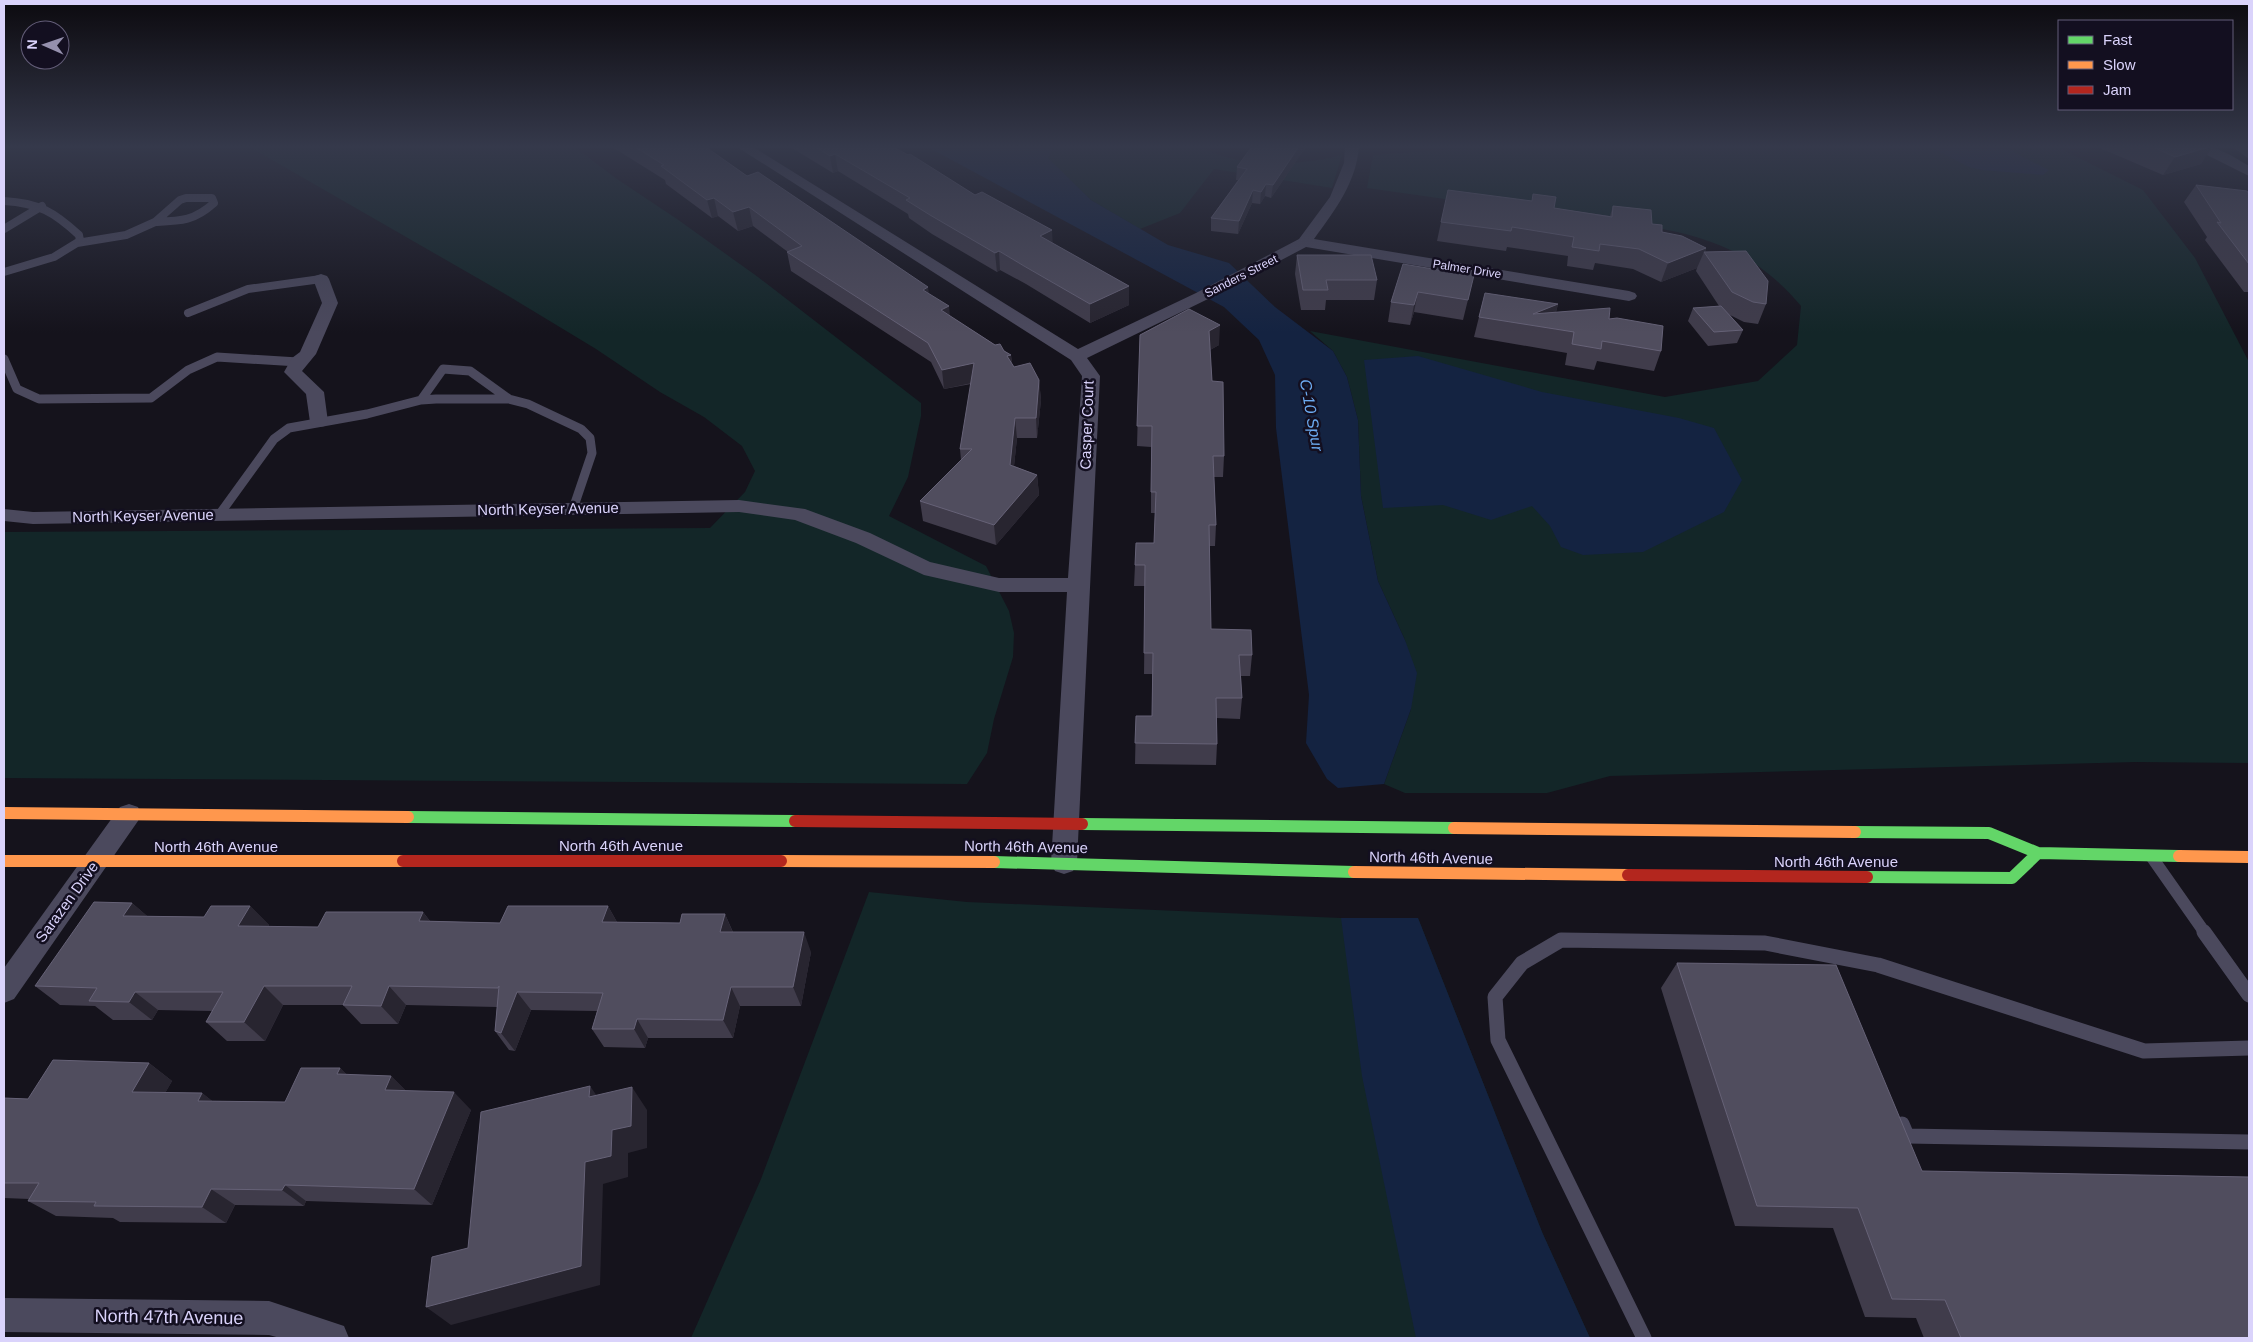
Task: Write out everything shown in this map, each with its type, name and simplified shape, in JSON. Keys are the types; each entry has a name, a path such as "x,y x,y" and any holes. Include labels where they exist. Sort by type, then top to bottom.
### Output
{"street":[{"name":"Casper Court","path":"841,208 1077,356 1091,376 1064,863"},
{"name":"Sanders Street","path":"1077,356 1246,274 1304,242 1329,208"},
{"name":"Palmer Drive","path":"1304,242 1629,296"},
{"path":"319,422 316,392 293,372 298,362 307,354 330,303 320,279"},
{"name":"North Keyser Avenue","path":"4,515 33,518 739,506 798,514 863,538 924,568 999,585 1078,585"},
{"name":"North 46th Avenue","path":"4,813 1989,833 2038,853 2249,857"},
{"name":"Sarazen Drive","path":"4,990 129,814"},
{"name":"North 46th Avenue","path":"4,861 974,861 1401,874 2012,878 2038,853"},
{"name":"North 47th Avenue","path":"4,1316 269,1318 332,1338"}],"lane":[{"path":"4,228 30,215 40,208"},
{"path":"4,272 56,256 80,241 79,235 55,212 46,208"},
{"path":"75,245 126,235 155,222 171,208"},
{"path":"155,222 188,221 197,218 209,208"},
{"path":"188,313 248,289 320,279"},
{"path":"4,359 17,390 39,398 151,398 188,370 216,356 298,362"},
{"path":"421,400 443,369 470,370 509,399"},
{"path":"218,515 279,435 289,428 303,424 359,416 421,400 509,399 528,404 581,429 590,438 592,445 590,461 574,509"},
{"path":"2151,856 2249,995"},
{"path":"1644,1338 1498,1040 1495,997 1522,963 1562,940 1765,942 1878,965 2144,1051 2249,1048"},
{"path":"1828,955 1835,973"},
{"path":"1895,1109 1907,1136 2249,1142"}],"green space":[{"path":"355,208 660,208 758,277 921,403 921,416 908,477 889,516 986,566 1009,611 1014,633 1013,657 994,719 987,753 967,784 4,778 4,532 710,528 745,492 755,471 742,446 704,417 660,392 596,349"},
{"path":"1104,208 1184,208 1180,213 1140,229"},
{"path":"1504,208 2156,208 2195,258 2249,362 2249,763 2136,762 1610,776 1547,793 1405,793 1384,784 1411,709 1405,640 1378,581 1361,496 1358,420 1347,377 1333,351 1310,331 1665,397 1758,381 1797,345 1801,306 1775,279 1748,259 1719,245 1689,235 1625,223"},
{"path":"869,892 967,902 1341,918 1418,918 1542,1232 1590,1338 691,1338 761,1179"}],"water":[{"name":"C-10 Spur","path":"1040,208 1104,208 1168,245 1229,263 1275,307 1333,351 1347,377 1358,420 1361,496 1378,581 1405,640 1417,673 1411,709 1384,784 1338,788 1327,779 1306,743 1309,695 1276,428 1275,375 1259,340 1224,307"},
{"path":"1418,356 1542,392 1679,418 1714,428 1742,480 1724,512 1643,552 1583,555 1561,547 1550,526 1532,506 1491,520 1443,505 1383,508 1364,360"},
{"path":"1341,918 1418,918 1542,1232 1590,1338 1416,1338 1362,1076"}],"building":[{"path":"727,208 747,208 733,212"},
{"path":"750,208 811,208 928,287 923,290 949,306 941,310 995,345 1000,344 1004,351 1011,355 1007,356 1014,367 1030,363 1039,380 1036,418 1015,418 1010,465 1037,475 994,525 920,501 972,449 960,449 974,363 942,370 928,343 787,252 802,246"},
{"path":"918,208 1011,208 1052,230 1040,236 1129,286 1090,304 999,251 995,253"},
{"path":"1219,208 1245,208 1239,221 1211,218"},
{"path":"1444,208 1554,208 1612,217 1613,208 1628,208 1651,210 1652,224 1662,225 1662,232 1682,236 1706,248 1668,263 1639,249 1600,244 1599,251 1572,247 1574,237 1512,227 1511,231 1441,222"},
{"path":"2211,208 2249,208 2249,264 2217,222 2221,223"},
{"path":"1746,251 1768,281 1766,304 1753,302 1732,292 1704,252"},
{"path":"1297,255 1371,255 1377,280 1326,280 1328,290 1303,290"},
{"path":"1403,264 1451,272 1452,267 1475,271 1468,300 1418,292 1414,305 1391,302"},
{"path":"1485,293 1558,304 1533,314 1610,308 1609,319 1617,318 1663,326 1661,351 1602,341 1601,349 1572,344 1574,332 1479,317"},
{"path":"1721,306 1743,330 1714,332 1693,308"},
{"path":"1189,309 1220,325 1209,331 1212,381 1223,382 1224,456 1213,456 1216,525 1209,525 1211,629 1251,630 1252,655 1239,655 1242,698 1216,698 1217,744 1135,743 1136,716 1152,716 1153,653 1144,653 1145,565 1135,565 1136,543 1154,543 1156,492 1151,492 1152,426 1137,426 1140,335"},
{"path":"94,902 132,903 123,916 204,917 211,906 250,906 238,926 318,927 326,912 423,912 419,921 500,923 508,906 608,906 602,922 680,923 682,914 725,914 720,932 804,932 793,987 731,987 723,1020 637,1019 634,1029 592,1029 603,993 517,992 501,1033 495,1031 499,986 498,988 389,986 381,1006 343,1005 352,986 264,986 244,1022 206,1022 223,992 135,992 129,1002 89,1001 97,988 35,986"},
{"path":"1677,963 1836,965 1922,1171 2249,1177 2249,1338 1961,1338 1945,1300 1892,1299 1858,1208 1757,1206"},
{"path":"53,1060 149,1063 132,1092 202,1093 198,1101 285,1102 301,1068 340,1068 337,1074 391,1076 385,1090 454,1092 414,1189 285,1185 282,1190 211,1189 202,1207 94,1206 96,1202 28,1201 39,1183 4,1183 4,1098 28,1099"},
{"path":"590,1086 589,1097 632,1087 631,1126 612,1130 611,1156 585,1162 581,1266 426,1307 432,1257 468,1248 481,1112"}],"traffic: fast":[{"path":"408,817 795,821"},
{"path":"1082,824 1454,828"},
{"path":"1855,832 1989,833 2038,853 2179,856"},
{"path":"1867,877 2012,878 2038,853"},
{"path":"994,862 1354,872"}],"traffic: slow":[{"path":"4,813 408,817"},
{"path":"1454,828 1855,832"},
{"path":"2179,856 2249,857"},
{"path":"4,861 403,861"},
{"path":"781,861 994,862"},
{"path":"1354,872 1628,875"}],"traffic: jam":[{"path":"795,821 1082,824"},
{"path":"403,861 781,861"},
{"path":"1628,875 1867,877"}]}
